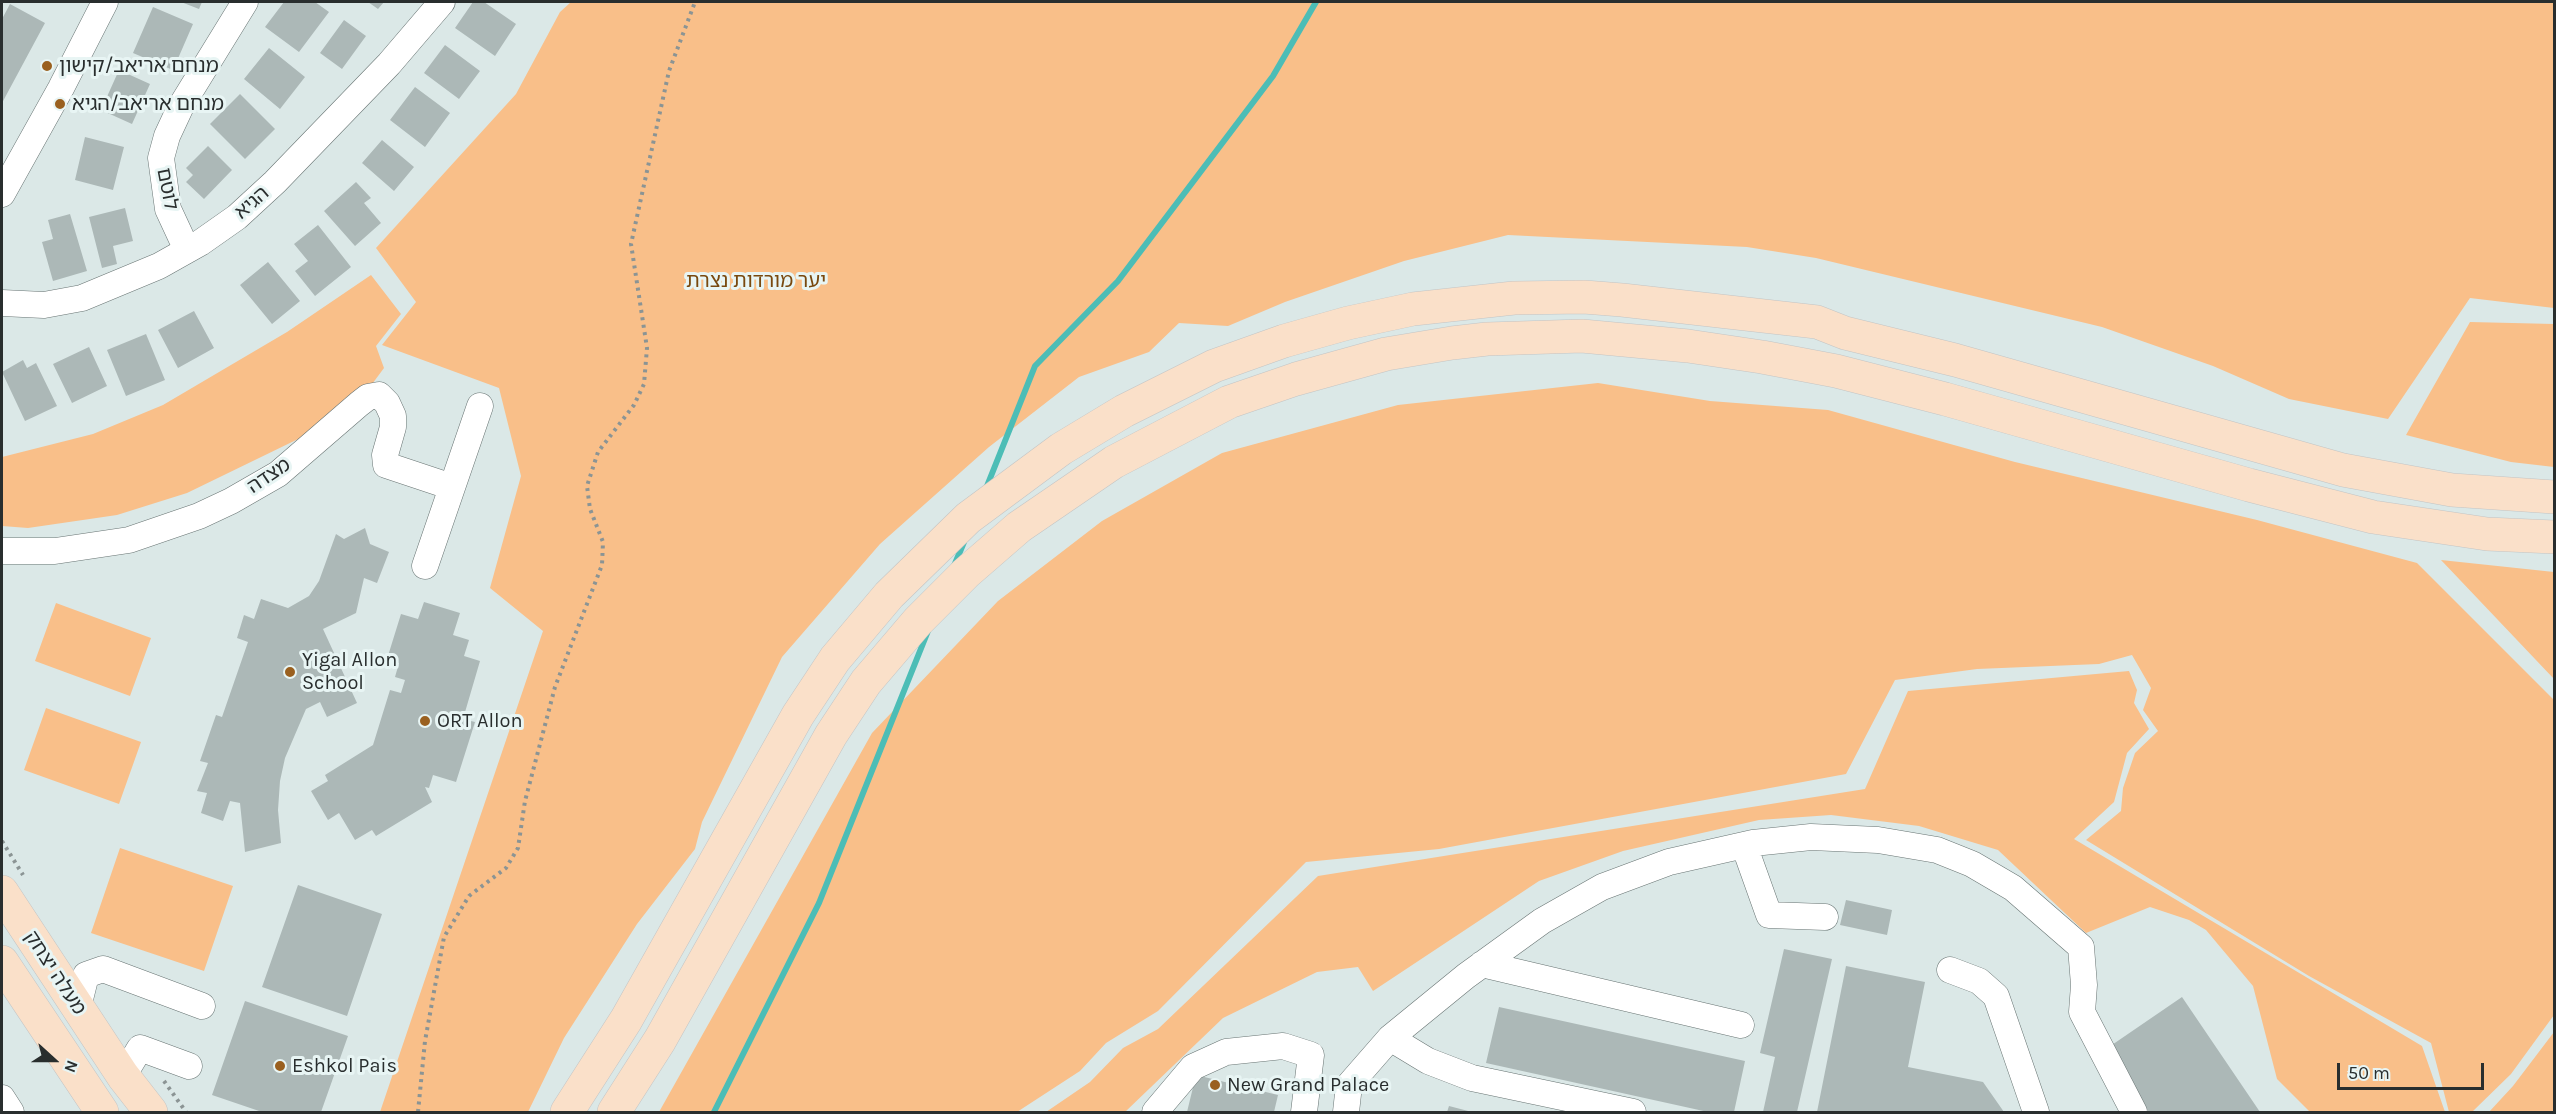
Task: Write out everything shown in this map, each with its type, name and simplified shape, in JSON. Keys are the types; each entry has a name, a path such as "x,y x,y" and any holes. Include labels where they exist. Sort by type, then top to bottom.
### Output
{"main road":[{"path":"567,1113 626,1020 798,715 835,659 883,602 968,518 1061,449 1124,411 1214,366 1284,341 1348,323 1404,311 1447,304 1514,298 1584,297 1622,300 1817,322 1845,333 1966,363 2343,470 2452,490 2554,497"},
{"path":"614,1113 660,1040 831,735 866,682 918,621 1002,541 1106,467 1229,402 1296,379 1377,356 1452,342 1551,336 1655,342 1762,357 1836,371 2055,428 2249,485 2373,517 2487,534 2554,537"},
{"name":"מעלה יצחק","path":"2,892 123,1076 151,1113"},
{"name":"מעלה יצחק","path":"2,962 102,1113"}],"street":[{"path":"2,194 61,88 105,2"},
{"name":"לוטם","path":"187,250 168,208 161,158 167,136 181,106 245,2"},
{"name":"הגיא","path":"2,303 44,305 82,298 159,266 237,217 275,182 382,72 442,2"},
{"name":"מצדה","path":"2,552 55,551 129,540 199,516 278,474 359,404 368,397 379,395 387,403 393,416 393,428 385,455 386,465 452,487"},
{"path":"425,566 480,406"},
{"path":"1346,1113 1349,1084 1390,1038 1482,964 1542,921 1602,887 1669,862 1744,845 1811,837 1878,840 1937,850 1972,864 2013,888 2081,947 2084,985 2082,1012 2134,1113"},
{"path":"1744,845 1769,915 1825,917"},
{"path":"1482,964 1740,1025"},
{"path":"78,1007 86,975 103,969 202,1006"},
{"path":"1950,969 1979,981 1996,996 2036,1113"},
{"path":"1390,1038 1428,1061 1472,1078 1633,1113"},
{"path":"1155,1113 1193,1067 1226,1052 1283,1046 1311,1055 1304,1113"},
{"path":"123,1076 140,1048 189,1066"},
{"path":"2,1098 11,1113"}],"path":[{"path":"418,1113 425,1041 444,937 469,896 506,868 518,848 525,801 555,687 602,565 603,542 590,509 587,486 598,452 634,405 644,384 647,348 631,244 669,71 695,2"}],"green space":[{"name":"יער מורדות נצרת","path":"571,2 2554,2 2554,308 2470,298 2388,419 2289,399 2213,366 2102,327 1816,258 1747,247 1508,235 1404,261 1285,302 1228,326 1179,323 1149,352 1079,377 989,447 880,544 782,657 702,822 695,849 637,924 564,1038 528,1112 380,1112 543,631 490,588 521,476 499,388 382,345 416,302 376,248 516,94 560,12"},
{"path":"371,275 401,314 376,346 384,368 364,395 327,425 187,493 117,515 28,528 2,526 2,457 93,434 163,405 287,332"},
{"path":"2470,322 2554,324 2554,467 2511,462 2406,435"},
{"path":"1598,383 1710,401 1828,410 2015,462 2257,520 2417,563 2554,700 2554,1015 2511,1074 2472,1112 2449,1112 2431,1043 2309,976 2086,840 2121,811 2123,788 2135,753 2158,731 2143,710 2151,688 2132,655 2099,664 1977,669 1895,680 1846,774 1439,849 1306,862 1158,1011 1106,1043 1080,1071 1017,1112 659,1112 872,733 998,601 1102,521 1222,453 1398,405"},
{"path":"2441,560 2554,572 2554,679"},
{"path":"56,603 151,638 130,696 35,661"},
{"path":"2129,671 2137,690 2134,703 2149,729 2127,753 2114,802 2074,839 2422,1046 2445,1112 2310,1112 2277,1079 2253,986 2206,930 2189,920 2150,907 2086,933 1998,850 1919,826 1831,815 1759,820 1623,851 1539,881 1373,991 1358,967 1317,972 1223,1018 1125,1112 1046,1112 1090,1082 1123,1048 1158,1029 1318,876 1865,789 1908,691"},
{"path":"46,708 141,742 119,804 24,770"},
{"path":"120,848 233,886 204,971 91,933"},
{"path":"2554,1032 2554,1112 2489,1112 2513,1086"}],"building":[{"path":"181,2 202,2 199,9"},
{"path":"284,2 315,2 329,12 299,52 265,27"},
{"path":"368,2 384,2 378,9"},
{"path":"473,2 484,2 516,24 495,56 455,28"},
{"path":"10,4 45,23 2,103 2,19"},
{"path":"153,7 193,24 173,70 133,53"},
{"path":"344,20 366,36 342,69 320,53"},
{"path":"445,45 480,71 459,99 424,73"},
{"path":"269,48 305,77 280,109 244,79"},
{"path":"119,70 150,84 132,124 101,110"},
{"path":"415,87 450,113 425,147 390,120"},
{"path":"240,94 275,129 245,159 210,124"},
{"path":"85,137 124,147 113,190 75,180"},
{"path":"382,140 414,167 394,191 362,163"},
{"path":"208,146 232,170 204,199 186,182 193,175 186,168"},
{"path":"356,182 371,198 364,203 381,223 355,246 324,211"},
{"path":"125,208 133,241 113,246 117,264 102,268 89,217"},
{"path":"70,214 87,271 53,281 42,242 53,239 48,220"},
{"path":"318,225 351,267 315,296 295,271 308,261 294,244"},
{"path":"268,262 300,301 272,324 240,285"},
{"path":"194,311 214,348 178,368 158,330"},
{"path":"146,334 165,380 126,396 107,350"},
{"path":"89,347 107,386 72,403 53,364"},
{"path":"23,360 27,368 36,363 57,406 25,421 2,372"},
{"name":"Yigal Allon School","path":"365,528 370,544 389,552 377,583 364,578 356,613 323,629 357,703 327,717 320,702 306,709 285,758 280,781 278,810 281,843 245,852 240,803 230,801 223,821 201,813 207,793 197,791 208,763 200,761 216,715 222,717 248,642 237,638 244,615 254,619 261,599 288,608 309,596 319,581 336,534 344,539"},
{"name":"ORT Allon","path":"424,602 460,613 453,635 469,640 464,656 480,661 463,719 475,722 456,782 433,775 429,788 425,787 432,802 376,836 372,830 355,840 339,813 328,820 311,791 328,781 325,775 373,745 390,690 401,693 405,680 395,677 399,663 387,659 401,614 418,619"},
{"path":"298,885 382,914 347,1016 262,987"},
{"path":"1846,900 1892,910 1887,935 1840,925"},
{"path":"1784,949 1832,959 1797,1112 1763,1112 1775,1057 1760,1053"},
{"path":"1846,966 1925,982 1908,1067 1983,1082 2004,1112 1817,1112"},
{"path":"2182,997 2260,1112 2149,1112 2106,1049"},
{"name":"Eshkol Pais","path":"245,1001 348,1036 321,1112 262,1112 212,1095"},
{"path":"1499,1007 1745,1061 1734,1112 1708,1112 1486,1063"},
{"name":"New Grand Palace","path":"1196,1075 1278,1095 1274,1112 1187,1112"},
{"path":"1449,1106 1472,1112 1447,1112"}],"waterway":[{"path":"985,491 1035,366 1118,281 1273,76 1316,2"},
{"path":"954,566 964,542"},
{"path":"714,1112 819,903 928,631"}],"place":[{"name":"מנחם אריאב/קישון","path":"47,66"},
{"name":"מנחם אריאב/הגיא","path":"60,104"},
{"name":"Yigal Allon School","path":"290,672"},
{"name":"ORT Allon","path":"425,721"},
{"name":"Eshkol Pais","path":"280,1066"},
{"name":"New Grand Palace","path":"1215,1085"}]}
